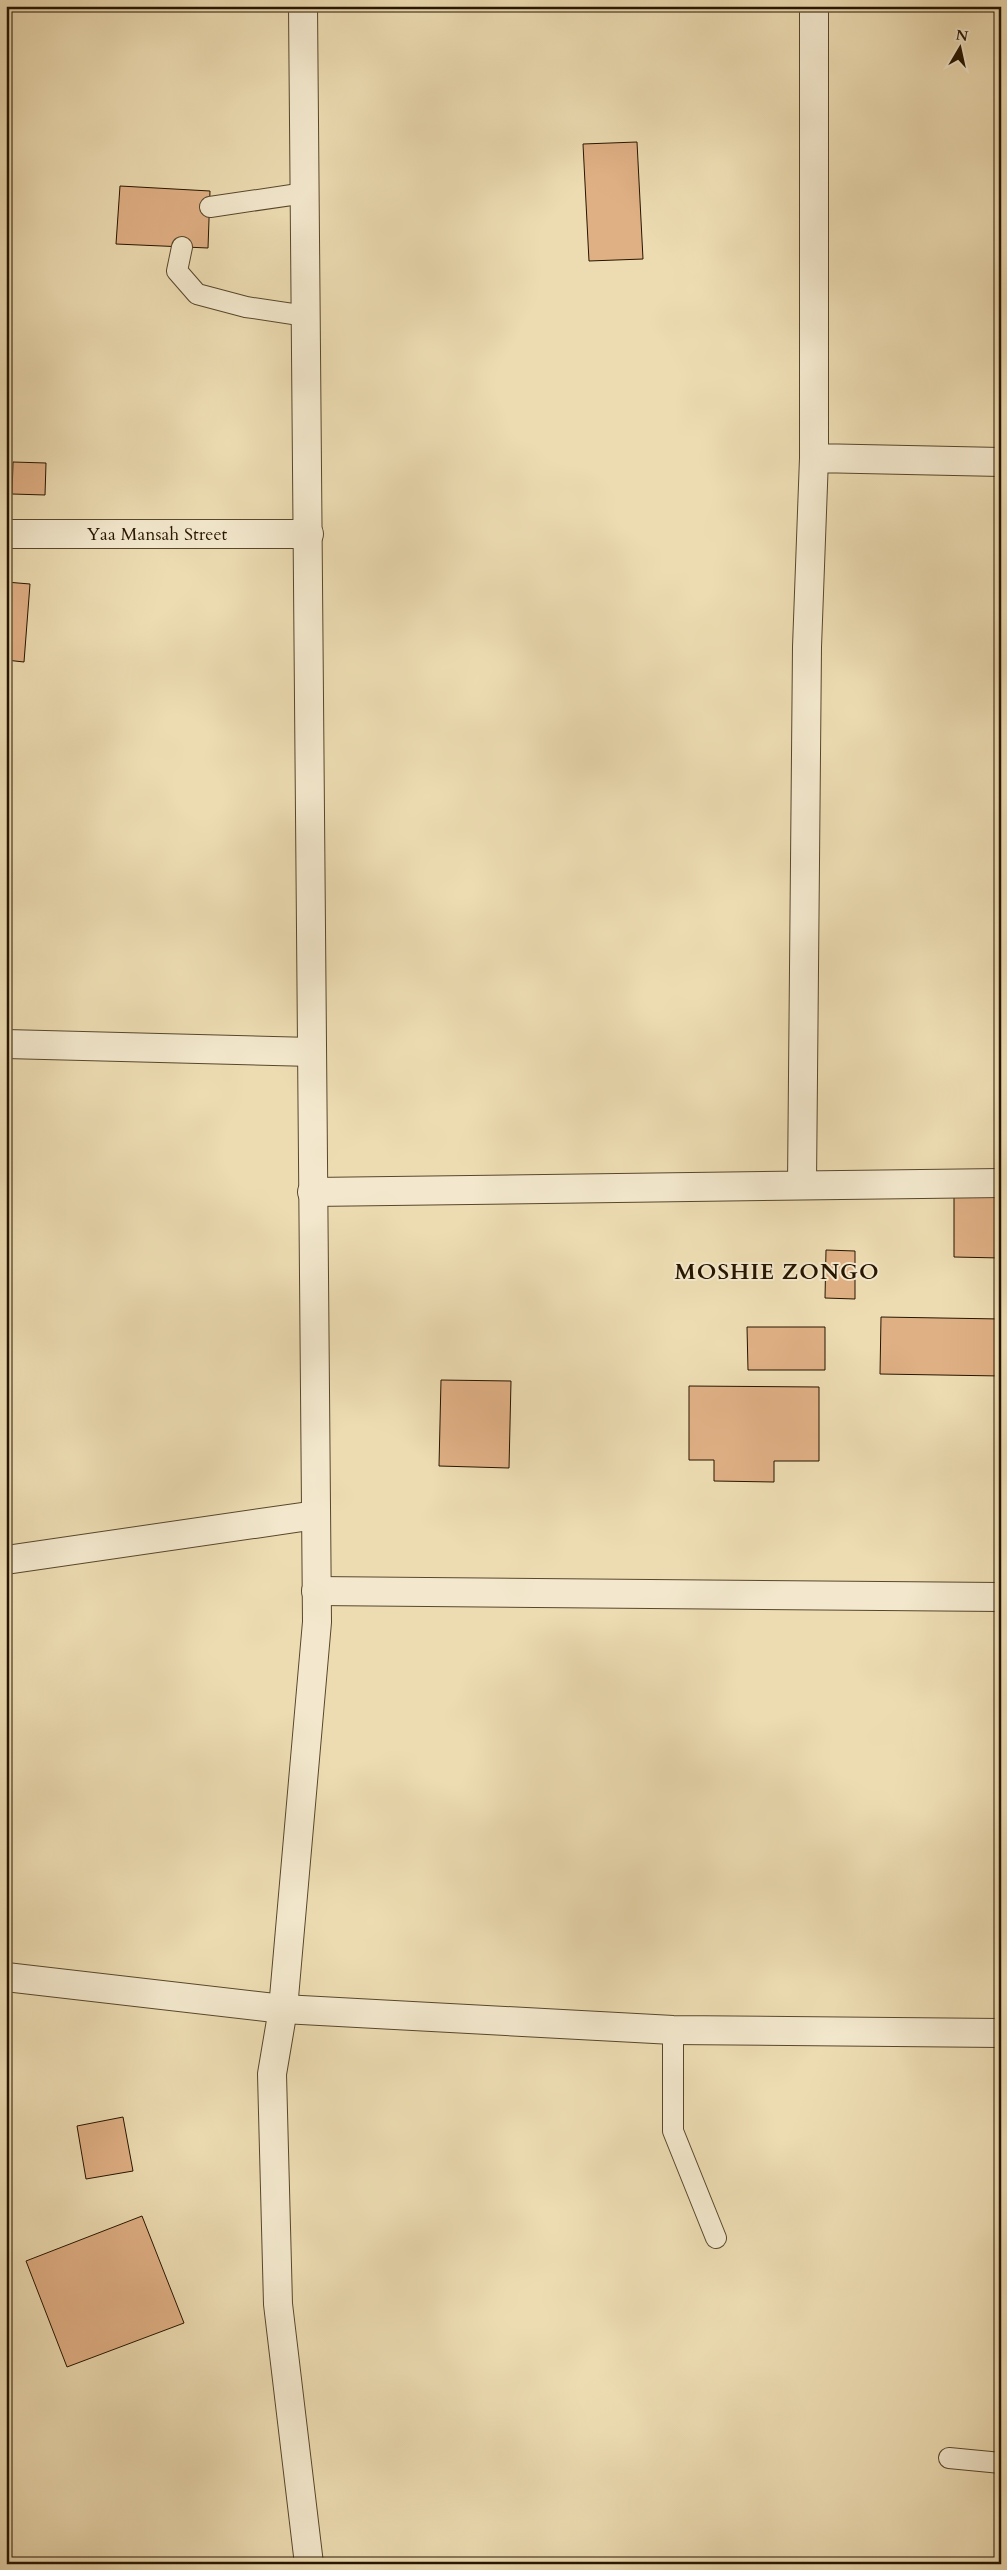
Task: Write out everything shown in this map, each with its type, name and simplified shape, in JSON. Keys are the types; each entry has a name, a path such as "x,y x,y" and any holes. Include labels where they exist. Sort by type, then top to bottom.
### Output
{"street":[{"path":"303,6 317,1622 283,2009 272,2074 278,2304 309,2564"},
{"path":"802,1184 807,647 814,458 814,6"},
{"path":"814,458 1001,462"},
{"name":"Yaa Mansah Street","path":"6,534 309,534"},
{"path":"6,1044 312,1052"},
{"path":"312,1192 802,1184 1001,1183"},
{"path":"6,1560 316,1515"},
{"path":"316,1591 1001,1597"},
{"path":"6,1977 283,2009 673,2030 1001,2034"}],"lane":[{"path":"210,207 305,192"},
{"path":"182,247 177,271 197,294 246,307 306,316"},
{"path":"673,2030 673,2131 716,2238"},
{"path":"948,2458 1001,2463"}],"building":[{"path":"637,142 643,259 589,261 583,144"},
{"path":"120,186 210,191 208,248 116,244"},
{"path":"13,462 46,463 45,495 12,494"},
{"path":"6,582 30,584 24,662 6,660"},
{"path":"954,1196 1001,1196 1001,1258 954,1257"},
{"path":"826,1250 855,1251 855,1299 825,1298"},
{"path":"881,1317 1001,1319 1001,1376 880,1374"},
{"path":"747,1327 825,1327 825,1370 748,1370"},
{"path":"441,1380 511,1381 509,1468 439,1466"},
{"path":"689,1386 819,1387 819,1461 774,1461 774,1482 714,1481 714,1460 689,1460"},
{"path":"123,2117 133,2171 86,2179 77,2126"},
{"path":"142,2216 184,2323 67,2367 26,2261"}],"district":[{"name":"MOSHIE ZONGO","path":"777,1272"}]}
